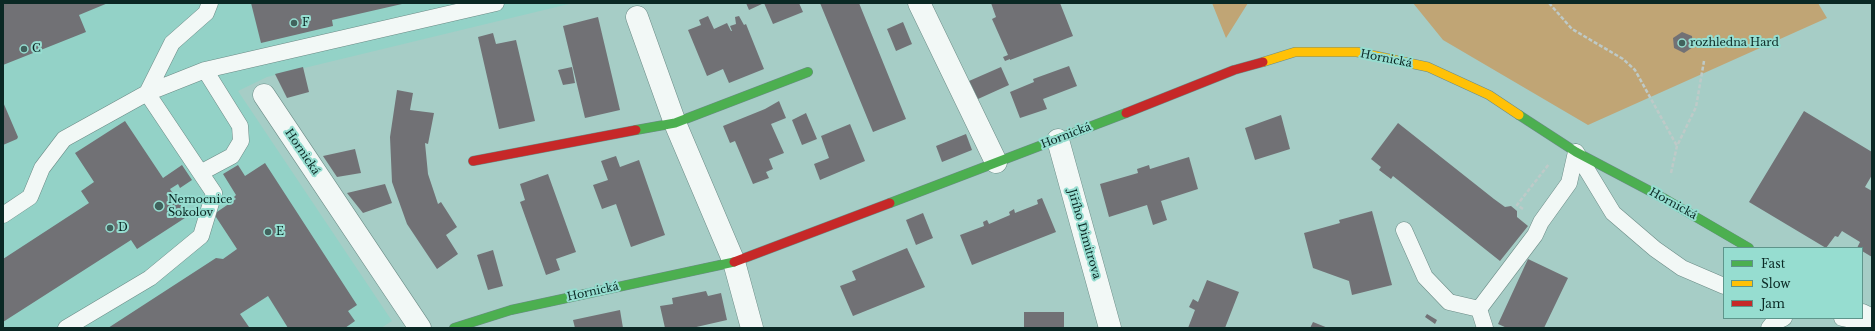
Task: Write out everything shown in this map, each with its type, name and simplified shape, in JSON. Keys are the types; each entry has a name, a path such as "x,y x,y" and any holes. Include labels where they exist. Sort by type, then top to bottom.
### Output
{"street":[{"path":"919,3 996,162"},
{"path":"637,17 675,123 734,262 752,328"},
{"name":"Hornická","path":"454,328 510,310 734,262 996,162 1058,140 1234,70 1295,52 1358,52 1428,67 1489,95 1576,152 1665,199 1747,247"},
{"path":"473,161 675,123 808,72"},
{"name":"Hornická","path":"264,95 420,328"},
{"name":"Jiřího Dimitrova","path":"1058,140 1110,328"},
{"path":"1863,316 1872,320"}],"lane":[{"path":"147,93 172,43 206,13 210,3"},
{"path":"3,215 30,197 42,168 64,139 147,93 205,70 496,3"},
{"path":"202,172 232,156 241,141 240,126 205,70"},
{"path":"66,328 150,278 201,236 214,193 202,172 147,93"},
{"path":"1479,309 1535,235 1541,222 1569,183 1576,152"},
{"path":"1576,152 1613,213 1655,250 1682,268 1723,286"},
{"path":"1404,230 1425,277 1449,302 1479,309"},
{"path":"1479,309 1486,328"},
{"path":"1768,328 1773,323 1782,319"},
{"path":"1847,319 1872,324"}],"path":[{"path":"1549,3 1572,30 1623,59 1635,70 1677,146"},
{"path":"1665,199 1677,146 1696,107 1704,61"},
{"path":"1541,222 1517,205 1550,161"}],"shaded area":[{"name":"Nemocnice Sokolov","path":"3,3 573,3 267,77 238,91 392,321 381,328 3,328"},
{"path":"1212,3 1248,3 1226,38"},
{"path":"1413,3 1818,3 1827,18 1588,125 1443,40"}],"building":[{"name":"C","path":"3,3 108,3 79,15 86,32 3,65"},
{"name":"F","path":"251,3 402,4 332,20 333,26 261,43"},
{"path":"746,3 764,3 749,10"},
{"path":"764,3 799,3 803,12 773,24"},
{"path":"820,3 859,3 906,119 873,132"},
{"path":"991,3 1060,3 1073,36 1005,61 1003,57 1008,55 992,19 996,17"},
{"path":"708,16 714,29 727,23 732,31 730,26 736,24 735,17 739,16 744,25 746,24 764,69 729,83 723,69 707,76 688,30 701,25 699,20"},
{"path":"598,17 620,110 585,118 563,26"},
{"path":"903,22 912,44 896,51 887,29"},
{"path":"1682,32 1692,36 1693,47 1684,53 1674,48 1673,38"},
{"path":"493,33 496,44 516,40 535,121 499,129 478,37"},
{"path":"1069,66 1077,86 1043,99 1047,109 1020,118 1010,92 1034,82 1033,79"},
{"path":"303,67 309,92 287,98 275,74"},
{"path":"572,67 575,83 563,85 558,70"},
{"path":"1001,67 1009,85 978,99 969,81"},
{"path":"397,90 413,93 410,110 434,113 428,144 425,143 428,174 438,204 441,202 457,227 446,235 458,254 437,269 407,224 392,182 390,137"},
{"path":"779,101 786,118 771,124 784,153 769,159 773,169 766,172 769,178 753,184 735,141 730,143 723,126 765,109"},
{"path":"3,102 18,137 17,139 3,145"},
{"path":"1804,111 1872,152 1872,175 1865,187 1872,191 1872,257 1863,252 1863,247 1858,247 1860,242 1842,231 1838,237 1835,236 1827,247 1824,247 1749,202"},
{"path":"806,113 817,139 802,145 792,120"},
{"path":"1281,115 1290,149 1255,160 1245,128"},
{"name":"D","path":"125,121 163,178 182,165 192,180 180,188 178,184 170,189 188,216 137,249 131,240 3,322 3,259 89,203 81,191 94,182 75,153"},
{"path":"1398,123 1494,199 1505,207 1511,206 1517,211 1517,217 1528,226 1500,261 1393,176 1391,179 1379,170 1381,167 1371,159"},
{"path":"850,124 865,161 820,180 814,164 829,158 821,136"},
{"path":"966,134 972,150 942,162 936,146"},
{"path":"355,149 361,173 337,177 323,156"},
{"path":"616,156 620,167 639,160 665,235 631,247 616,204 602,209 593,185 608,180 601,161"},
{"path":"1189,157 1198,189 1161,201 1167,220 1153,225 1147,205 1109,217 1100,184 1138,173 1137,169 1149,165 1150,169"},
{"name":"E","path":"265,163 357,305 348,311 355,321 345,328 288,328 268,296 240,314 249,327 248,328 108,328 216,258 223,259 237,249 214,214 236,199 234,197 236,195 223,174 238,165 245,176"},
{"path":"548,174 576,252 556,259 560,270 546,275 520,202 525,200 520,184"},
{"path":"385,184 392,203 363,213 347,193"},
{"path":"1042,198 1056,232 972,265 960,235 984,226 983,222 987,220 989,224 1010,215 1009,212 1014,209 1015,213 1038,204 1037,200"},
{"path":"1372,211 1392,285 1352,295 1349,281 1313,268 1304,233 1340,223 1339,220"},
{"path":"923,213 933,238 916,245 906,220"},
{"path":"907,248 925,287 853,316 840,286 856,280 852,271"},
{"path":"493,250 503,286 488,290 477,255"},
{"path":"1528,259 1568,278 1544,328 1507,328 1498,324"},
{"path":"1207,280 1239,292 1225,328 1188,328 1195,310 1189,307 1193,299 1198,302"},
{"path":"706,291 708,296 721,293 727,320 692,328 665,328 660,306 673,304 672,298"},
{"path":"620,310 623,328 575,328 573,320"},
{"path":"1024,312 1064,312 1064,328 1024,328"},
{"path":"1427,314 1437,320 1435,324 1425,317"},
{"path":"1313,322 1328,328 1310,328"}],"traffic: fast":[{"path":"636,130 675,123 808,72"},
{"path":"890,203 1126,113"},
{"path":"1519,115 1576,152 1665,199 1747,247"},
{"path":"454,328 511,310 734,262"}],"traffic: slow":[{"path":"1263,62 1295,52 1357,52 1428,67 1489,95 1519,115"}],"traffic: jam":[{"path":"1126,113 1234,70 1263,62"},
{"path":"473,161 636,130"},
{"path":"734,262 890,203"}],"place":[{"name":"F","path":"294,23"},
{"name":"rozhledna Hard","path":"1682,43"},
{"name":"C","path":"24,49"},
{"name":"Nemocnice Sokolov","path":"159,206"},
{"name":"D","path":"110,228"},
{"name":"E","path":"268,232"}]}
